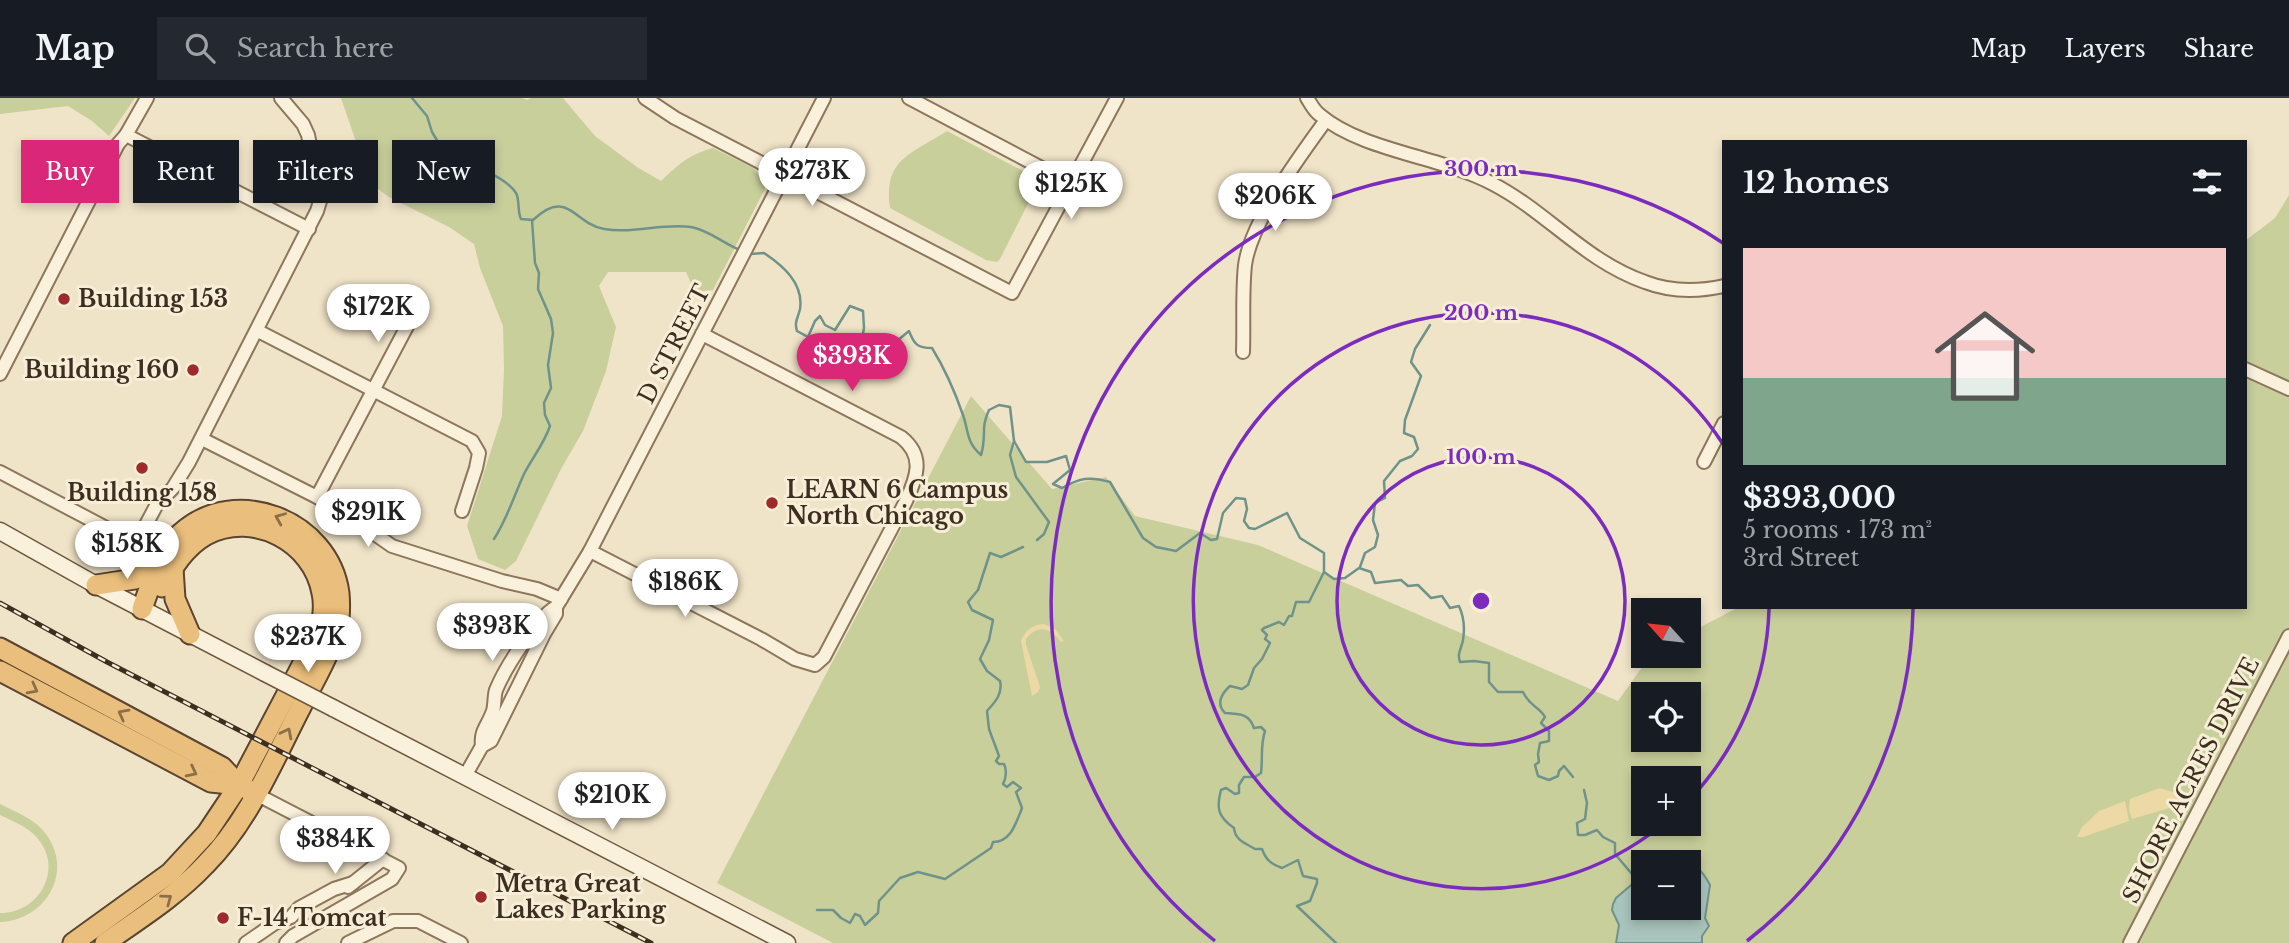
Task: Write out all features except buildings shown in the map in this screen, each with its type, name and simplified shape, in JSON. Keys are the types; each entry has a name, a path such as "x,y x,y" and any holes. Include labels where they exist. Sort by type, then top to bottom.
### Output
{"highway":[{"path":"105,943 167,899 207,864 236,827 248,789 330,648 339,615 339,593 325,556 309,536 286,519 261,511 233,511 205,518 182,532 168,560 161,588 142,609"},
{"path":"96,585 135,579 168,560"},
{"path":"168,560 175,599 190,634"},
{"path":"0,648 222,767 248,789"},
{"path":"0,671 211,782 248,789"},
{"path":"73,943 180,864 248,789"}],"main road":[{"path":"0,531 96,585 786,943"}],"street":[{"path":"0,373 117,145 126,135 147,98"},
{"path":"0,472 129,540 140,536 156,506 173,488 202,439 309,229 321,198 308,135 303,124 281,98"},
{"path":"645,98 675,118 1012,293 1117,98"},
{"name":"D STREET","path":"465,776 482,746 491,741 556,614 559,603 590,551 824,98"},
{"path":"909,98 1072,184"},
{"path":"1307,98 1317,113 1326,120 1363,138 1472,174 1494,184 1579,247 1645,282 1681,291 1722,286"},
{"path":"1243,352 1245,265 1251,244 1269,206 1326,120"},
{"path":"126,135 309,229"},
{"path":"317,498 414,313"},
{"path":"258,331 472,441 479,453 462,511"},
{"path":"590,551 795,659 815,665 824,657 906,501 915,482 917,463 911,444 702,334"},
{"path":"2247,370 2289,389"},
{"path":"1704,462 1722,427"},
{"path":"202,439 317,498 392,546 548,593 559,603"},
{"name":"D STREET","path":"482,746 481,736 493,710 496,691 506,671 518,650 548,611 559,603"},
{"name":"SHORE ACRES DRIVE","path":"2130,943 2289,636"},
{"path":"248,789 399,868 392,879 293,936 286,943"},
{"path":"247,943 275,923 291,917 299,908 334,889 353,884 383,859"},
{"path":"348,943 393,921 418,921 461,943"}],"green space":[{"path":"0,98 135,98 109,136 68,106 0,114"},
{"path":"341,98 563,98 595,136 661,181 684,161 713,148 752,167 767,185 713,290 695,292 686,272 608,272 599,286 616,327 606,371 583,431 561,469 516,561 505,570 478,559 467,526 502,416 503,326 480,268 474,244 449,227 401,203 495,203 495,140 392,140 392,198 378,189 378,140 355,140"},
{"path":"947,131 1040,180 997,262 986,260 890,208 889,192 895,168 911,153"},
{"path":"2289,195 2289,943 833,943 717,883 971,396 1052,489 1106,477 1135,516 1258,545 1618,701 1631,683 1631,752 1701,752 1701,682 1632,682 1641,668 1701,668 1701,627 1735,609 2247,609 2247,239 2275,218"},
{"path":"0,804 25,816 42,829 54,849 57,863 56,878 43,903 18,919 2,922 0,913 25,907 42,890 49,867 41,843 33,833 0,815"}],"sand":[{"path":"1044,624 1055,629 1064,641 1061,642 1049,631 1040,629 1026,639 1040,687 1032,696 1021,641 1030,629"},
{"path":"2160,788 2176,793 2184,801 2183,804 2132,819 2130,799"},
{"path":"2125,801 2129,821 2077,837 2082,827 2099,811"}],"water":[{"path":"1701,872 1710,885 1705,918 1709,926 1702,936 1702,943 1616,943 1619,925 1612,910 1616,898 1631,885 1631,920 1701,920"}],"waterway":[{"path":"412,98 427,116 432,132 447,157 484,170 511,187 517,196 521,219 533,220 545,211 563,207 604,229 691,227 740,250"},
{"path":"494,539 550,426 544,403 551,388 548,365 553,333 551,319 538,289 539,273 535,263 532,220"},
{"path":"750,254 764,253 778,263 795,283 800,300 797,331 808,337 820,316 825,325 835,330 850,306 863,311 861,345 871,350 886,350 909,331 917,344 932,348 953,389 970,441 981,455 989,410 999,405 1010,407 1014,441 1010,455 1016,477 1049,522 1044,534 1037,540"},
{"path":"1360,567 1365,553 1375,547 1378,535 1373,520 1375,503 1385,498 1384,481 1400,461 1412,456 1418,449 1414,437 1404,433 1405,420 1421,376 1411,362 1415,349 1430,325"},
{"path":"1014,441 1026,462 1047,462 1066,456 1070,470 1053,484 1062,488 1085,479 1110,482 1143,538 1156,547 1176,551 1200,533 1211,540 1217,539 1223,513 1236,498 1245,499 1247,509 1244,521 1249,528 1255,529 1287,513 1300,538 1324,553 1324,572 1309,602 1296,602 1292,616 1289,616 1284,625 1279,622 1262,630 1267,635 1265,639 1270,643 1254,668 1248,685 1242,689 1230,686 1222,696 1220,703 1225,713 1243,715 1254,728 1261,727 1265,731 1261,773 1255,777 1244,777 1239,785 1239,793 1235,794 1226,788 1221,790 1219,807 1222,816 1234,828 1241,841 1255,849 1262,849 1269,861 1282,868 1298,860 1303,876 1317,879 1310,901 1297,906 1336,943"},
{"path":"817,910 833,910 850,923 855,914 860,916 865,925 878,913 879,901 900,878 918,872 945,879 991,848 993,842 1004,839 1012,831 1022,808 1016,792 1021,788 1013,782 1007,787 1003,784 1006,769 1004,764 996,761 999,756 989,729 987,711 999,694 1001,686 1000,681 987,671 980,659 989,640 993,620 972,610 968,602 978,590 990,553 1001,557 1023,547"},
{"path":"1324,572 1334,579 1345,578 1359,568 1371,572 1375,583 1401,580 1408,586 1418,585 1431,598 1442,596 1450,608 1459,606 1464,627 1460,662 1489,663 1489,682 1498,692 1523,692 1543,713 1545,717 1541,723 1549,731 1549,741 1540,743 1539,762 1535,765 1538,776 1549,780 1558,776 1564,766 1573,777"},
{"path":"1584,790 1587,803 1585,819 1577,823 1578,835 1597,830 1603,837 1615,843 1615,854 1631,873"}],"railway":[{"path":"0,603 107,662 651,943"}],"place":[{"name":"Building 153","path":"64,299"},
{"name":"Building 160","path":"193,370"},
{"name":"Building 158","path":"142,468"},
{"name":"LEARN 6 Campus North Chicago","path":"772,503"},
{"name":"Metra Great Lakes Parking","path":"481,897"},
{"name":"F-14 Tomcat","path":"223,918"}]}
